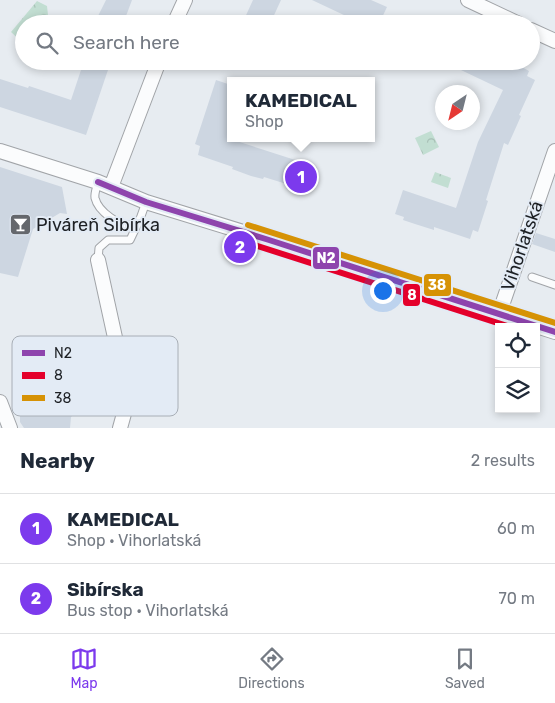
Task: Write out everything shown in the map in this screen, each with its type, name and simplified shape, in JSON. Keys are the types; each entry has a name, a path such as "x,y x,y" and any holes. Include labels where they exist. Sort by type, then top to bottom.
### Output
{"street":[{"path":"178,15 186,0"},
{"path":"468,0 500,15"},
{"path":"540,34 555,41"},
{"path":"105,184 155,70"},
{"name":"Vihorlatská","path":"0,151 105,184 146,202 555,332"},
{"name":"Vihorlatská","path":"499,314 555,151"},
{"path":"98,260 115,336"},
{"path":"0,402 10,428"}],"lane":[{"path":"105,184 95,198 105,214 118,222 124,223 133,224 140,219"},
{"path":"98,260 99,248 108,240 130,240 146,202"},
{"path":"532,277 555,286"}],"green space":[{"path":"37,1 47,6 48,15 25,15"},
{"path":"15,27 15,36 11,32"},
{"path":"431,131 439,147 423,155 415,138"},
{"path":"435,172 451,178 448,188 431,182"}],"building":[{"path":"106,0 132,0 126,15 98,15"},
{"path":"253,0 281,0 274,15 246,15"},
{"path":"312,0 371,0 387,7 383,15 344,15"},
{"path":"81,70 108,70 86,135 0,107 0,79 28,88 29,86 71,100"},
{"path":"461,70 527,70 529,71 527,76 535,80 508,145 504,143 478,232 473,230 470,239 434,227 434,230 403,220 404,217 395,214 403,190 456,208 478,142 503,90"},
{"path":"216,80 227,84 227,142 239,142 317,167 309,191 264,177 263,179 251,176 232,169 233,167 198,155 200,146 195,144"},
{"name":"Piváreň Sibírka","path":"0,167 62,187 67,214 60,213 33,229 18,277 0,273"},
{"path":"536,233 555,239 555,252 532,244"},
{"path":"20,416 72,416 70,428 24,428 20,422"}],"transit line":[{"name":"N2","path":"98,182 146,202 555,332"},
{"name":"38","path":"248,225 555,323"},
{"name":"8","path":"242,241 498,323"}],"place":[{"name":"KAMEDICAL","path":"301,177"},
{"name":"Piváreň Sibírka","path":"20,225"},
{"name":"Sibírska","path":"240,247"}]}
